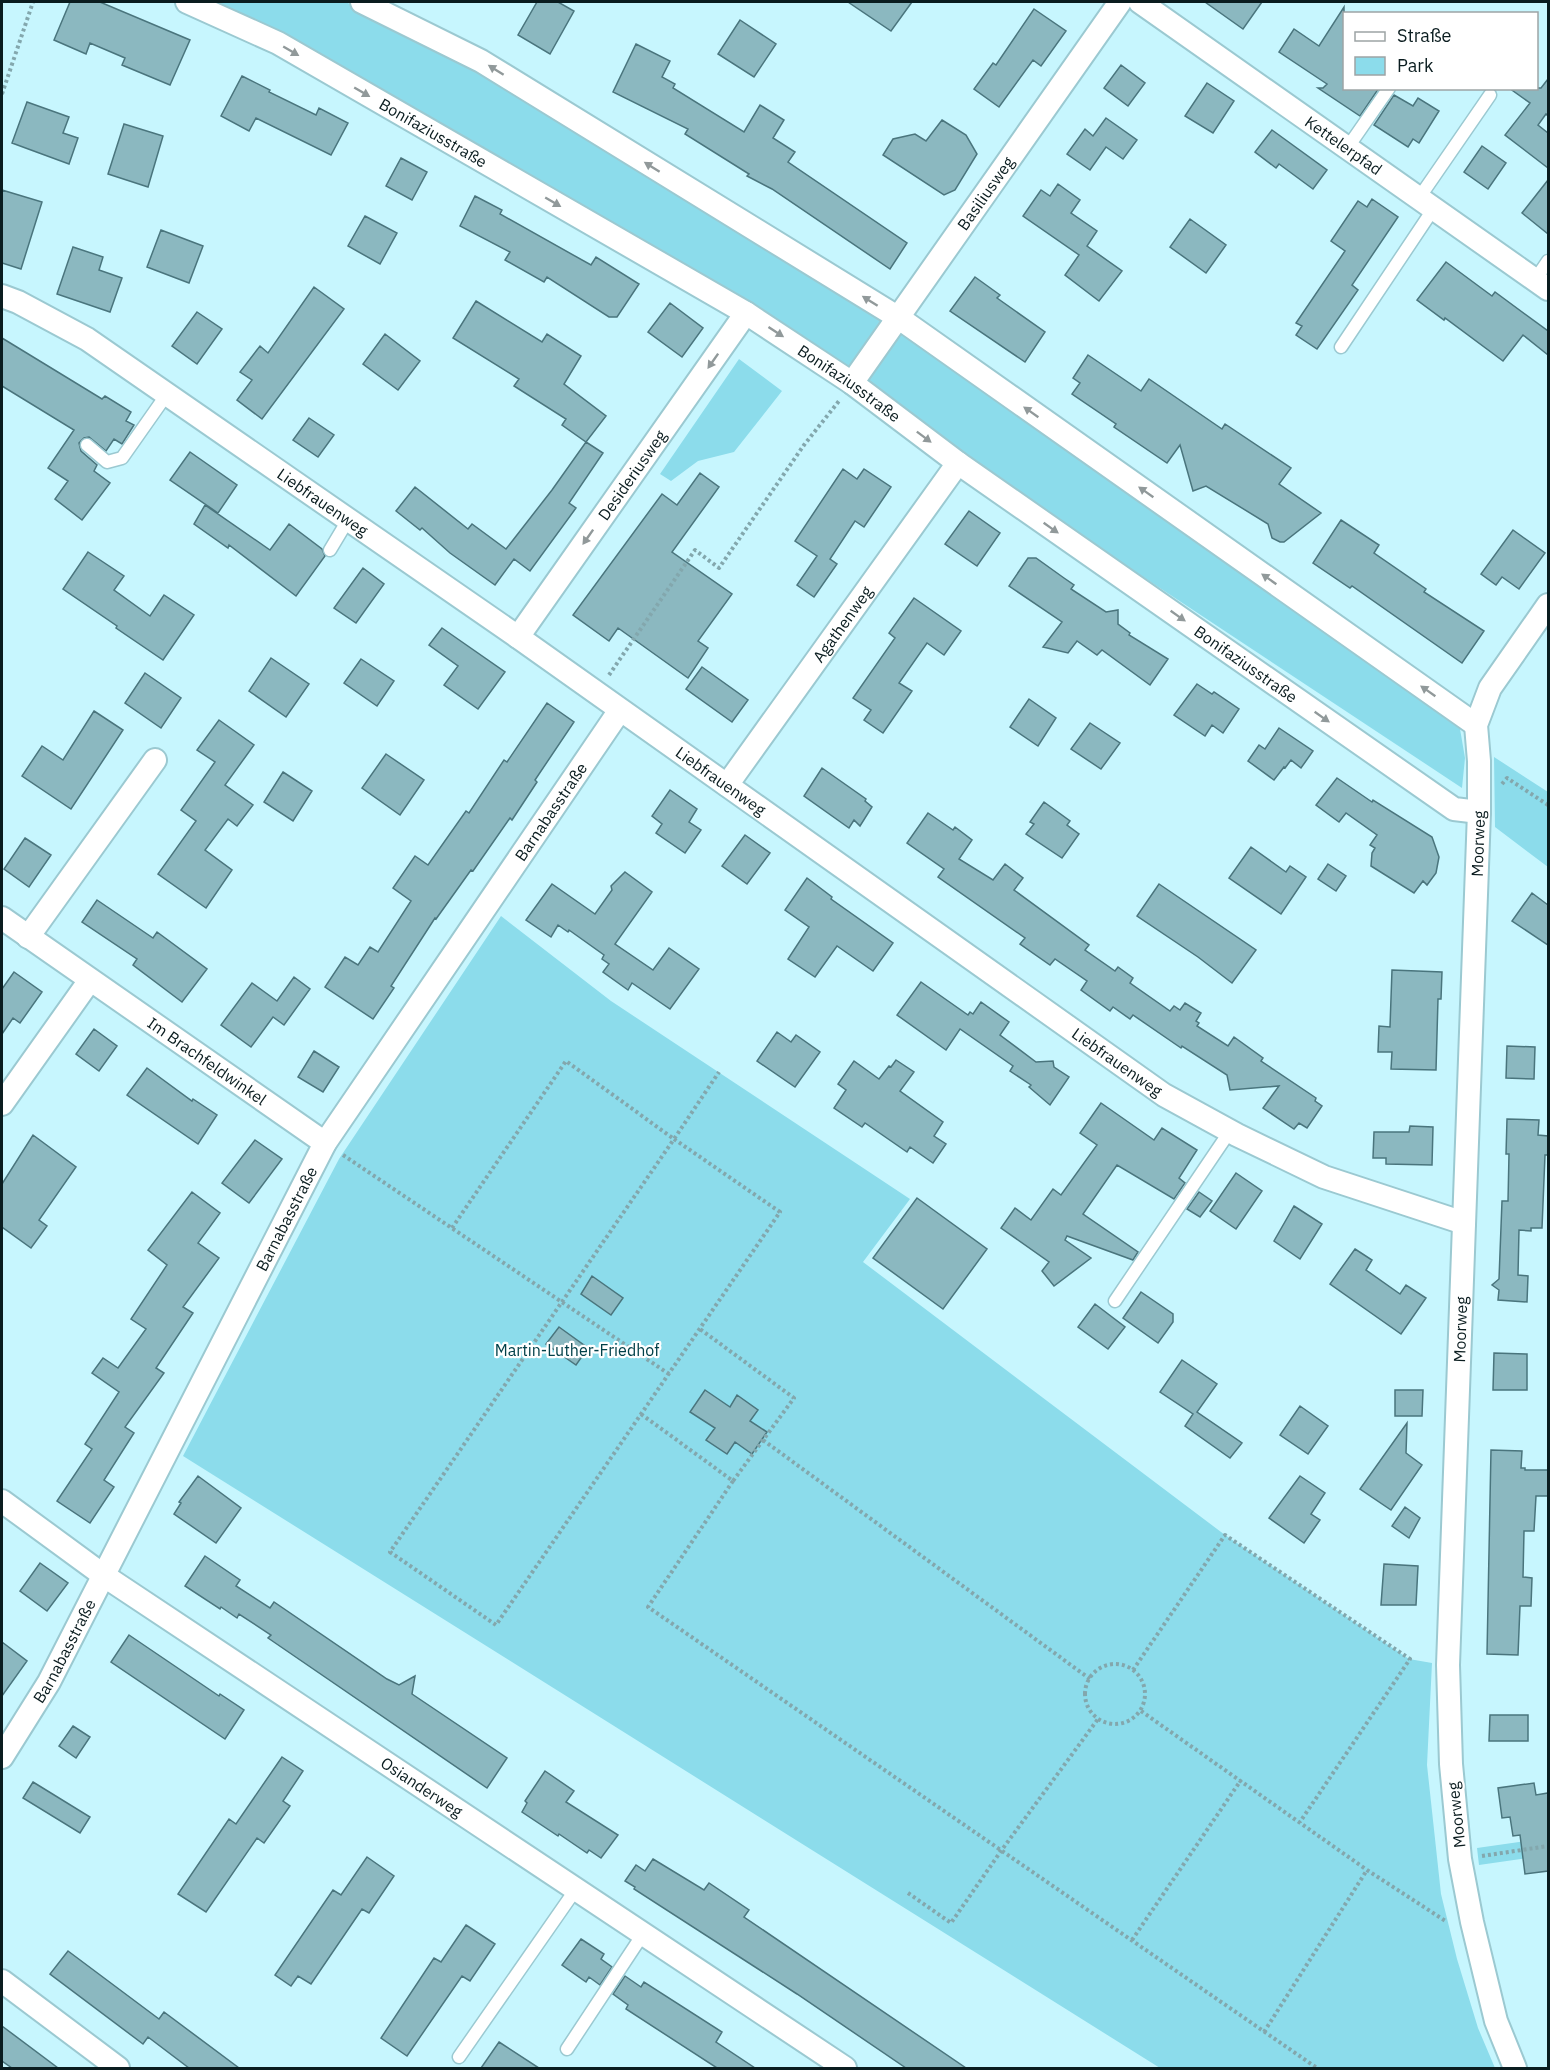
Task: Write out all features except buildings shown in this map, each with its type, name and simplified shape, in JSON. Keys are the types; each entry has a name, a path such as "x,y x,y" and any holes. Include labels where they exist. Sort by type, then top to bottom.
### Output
{"street":[{"name":"Bonifaziusstraße","path":"187,2 278,43 746,313 852,383 958,463 1454,809 1479,812"},
{"path":"362,2 481,61 899,318 1476,725"},
{"name":"Basiliusweg","path":"852,383 1120,2"},
{"name":"Kettelerpfad","path":"1140,2 1542,284"},
{"name":"Liebfrauenweg","path":"2,296 18,302 87,339 167,394 518,637 1164,1095 1230,1131 1324,1177 1464,1223"},
{"name":"Desideriusweg","path":"518,637 746,313"},
{"name":"Agathenweg","path":"727,785 958,463"},
{"name":"Moorweg","path":"1515,2068 1496,2021 1472,1922 1460,1859 1451,1764 1448,1665 1479,812 1476,725 1490,688 1548,604"},
{"name":"Barnabasstraße","path":"2,1757 49,1682 325,1143 620,710"},
{"path":"28,937 156,760"},
{"name":"Im Brachfeldwinkel","path":"2,918 325,1143"},
{"path":"2,1104 90,980"},
{"name":"Osianderweg","path":"2,1501 103,1575 845,2068"},
{"path":"2,1981 118,2068"}],"lane":[{"path":"1348,147 1388,90"},
{"path":"1341,347 1490,95"},
{"path":"1542,284 1548,261"},
{"path":"87,445 107,462 122,458 167,394"},
{"path":"330,550 348,520"},
{"path":"1115,1301 1230,1131"},
{"path":"459,2057 576,1889"},
{"path":"567,2049 644,1934"}],"path":[{"path":"2,94 33,2"},
{"path":"597,693 695,550 719,568 804,446 852,383"},
{"path":"1479,812 1507,778 1548,805"},
{"path":"452,1228 566,1061 674,1139 780,1212 496,1625 390,1552 674,1139 719,1072"},
{"path":"325,1143 669,1374"},
{"path":"700,1329 794,1398 733,1481 648,1607 1317,2068"},
{"path":"641,1414 733,1481"},
{"path":"763,1440 1089,1679"},
{"path":"1133,1670 1225,1535 1410,1659 1300,1822"},
{"path":"1125,1665 1133,1670 1144,1684 1144,1702 1141,1711 1126,1723 1116,1725 1098,1719 1087,1705 1086,1687 1089,1679 1105,1666 1125,1665"},
{"path":"1141,1711 1367,1870 1448,1923 1472,1922"},
{"path":"908,1893 951,1923 1098,1719"},
{"path":"1132,1941 1241,1780"},
{"path":"1460,1859 1548,1846"},
{"path":"1264,2032 1367,1870"}],"green space":[{"path":"203,2 346,2 480,69 908,332 1460,729 1465,758 1462,788 959,455 744,302"},
{"path":"739,359 782,391 734,452 698,461 671,481 660,474"},
{"path":"1494,757 1548,792 1548,867 1495,827"},
{"name":"Martin-Luther-Friedhof","path":"501,916 611,1001 910,1199 863,1262 1225,1535 1409,1659 1432,1663 1427,1765 1441,1894 1457,1959 1478,2028 1495,2068 1160,2068 183,1456 339,1159"},
{"path":"1548,1838 1548,1855 1479,1865 1477,1848"}]}
